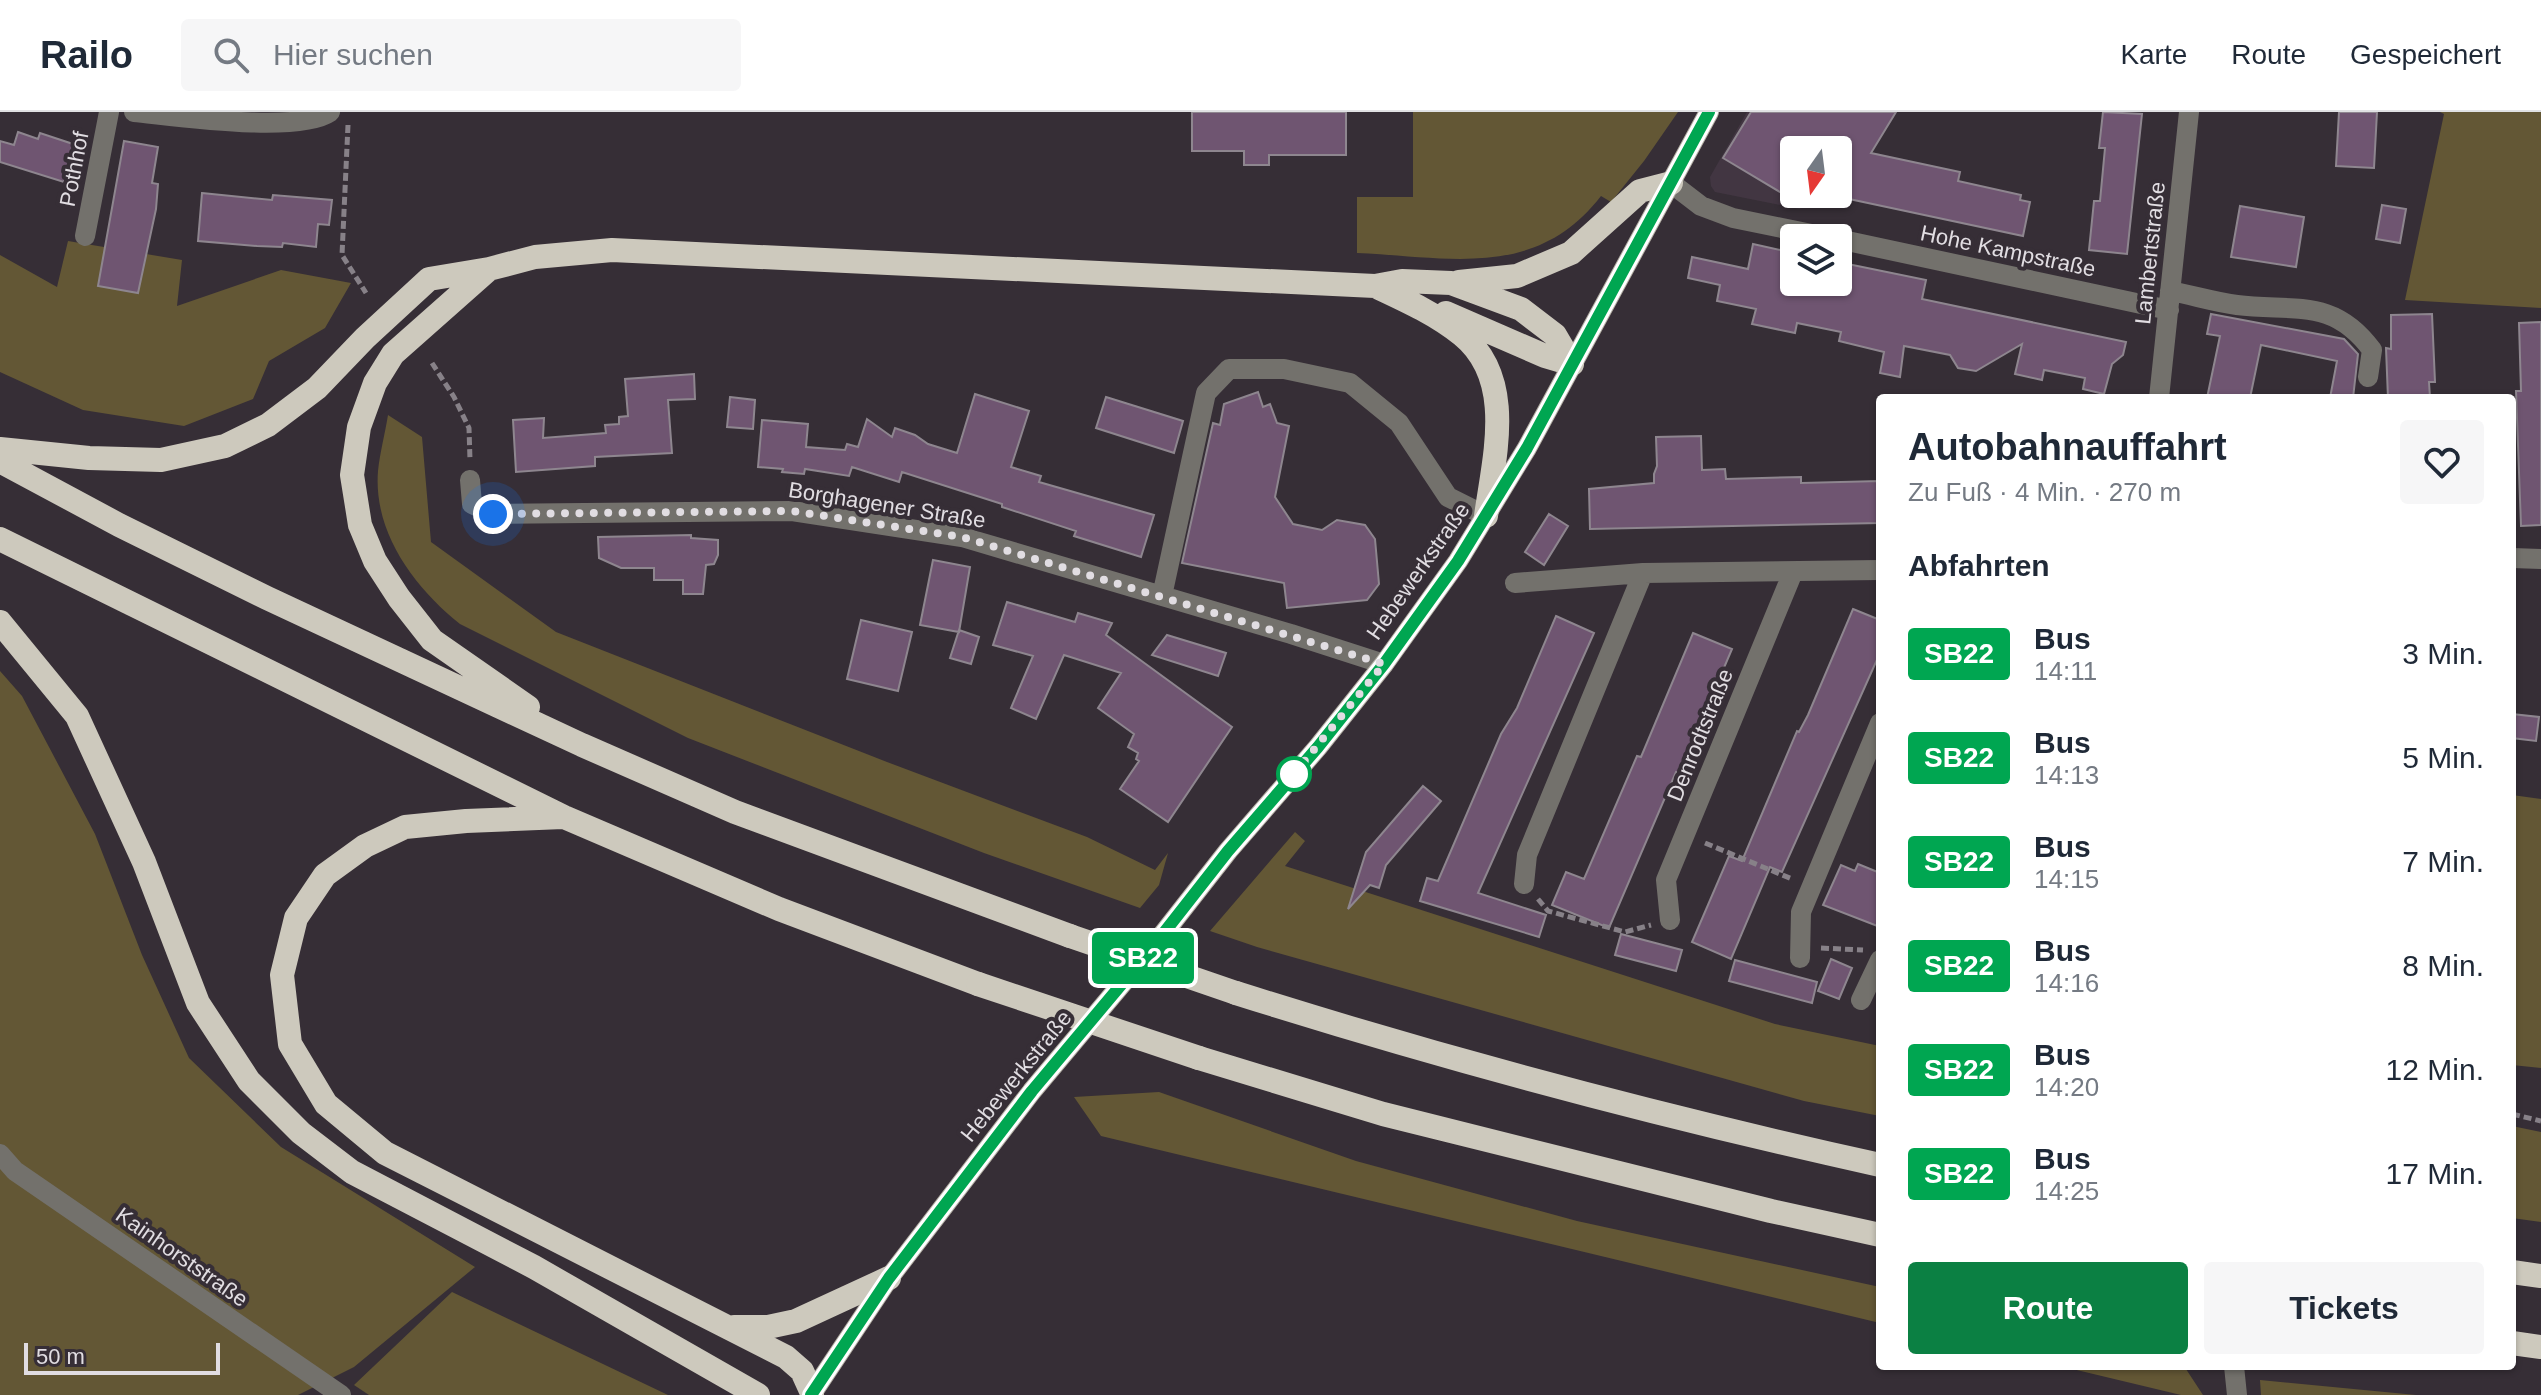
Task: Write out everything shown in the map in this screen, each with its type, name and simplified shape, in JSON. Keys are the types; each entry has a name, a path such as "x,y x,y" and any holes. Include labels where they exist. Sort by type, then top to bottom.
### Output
{"highway":[{"path":"0,449 89,458 161,460 225,446 268,425 317,388 429,279 489,269 535,257 612,250 1375,286 1402,281 1451,283 1517,276 1571,253 1640,191 1671,183"},
{"path":"489,269 393,354 375,383 359,427 352,475 360,525 375,561 432,640 582,745"},
{"path":"1451,283 1521,309 1555,335 1572,364"},
{"path":"1375,286 1442,321 1465,337 1484,362 1495,386 1498,403 1486,516"},
{"path":"1402,299 1457,316 1545,356 1572,364"},
{"path":"0,461 119,525 267,598 582,745 735,812 1070,936 1236,993 1460,1060 1721,1130 1876,1164"},
{"path":"0,539 564,817 779,909 978,984 1199,1058 1383,1114 1876,1234"},
{"path":"0,622 77,716 144,862 198,1003 249,1081 301,1133 352,1172 534,1267 758,1395"},
{"path":"564,817 405,827 365,846 325,875 296,918 282,975 290,1044 326,1104 385,1153 786,1357 802,1371 812,1394"},
{"path":"2516,1273 2541,1276"},
{"path":"730,1327 768,1327 796,1321 889,1278"},
{"path":"2516,1344 2541,1347"}],"main road":[{"name":"Hebewerkstraße","path":"812,1394 889,1278 1032,1091 1384,664 1458,561 1527,448 1709,112"}],"street":[{"name":"Pothhof","path":"85,236 109,112"},
{"path":"134,112 271,122 321,118 330,112"},
{"name":"Lambertstraße","path":"2159,394 2189,112"},
{"path":"1671,183 1701,206 1733,218 1780,228"},
{"name":"Hohe Kampstraße","path":"1852,242 2170,300 2321,310 2359,332 2372,350 2368,377"},
{"path":"1162,596 1206,393 1229,369 1284,369 1350,383 1399,423 1448,497 1486,516"},
{"name":"Borghagener Straße","path":"470,480 472,504 493,514 792,511 962,537 1384,664"},
{"path":"2516,558 2541,559"},
{"path":"1515,583 1643,573 1876,570"},
{"name":"Denrodtstraße","path":"1670,920 1666,880 1793,572"},
{"path":"1524,884 1527,855 1643,573"},
{"path":"1800,953 1801,912 1876,733"},
{"path":"1861,1000 1876,968"},
{"name":"Kainhorststraße","path":"0,1154 15,1171 341,1395"},
{"path":"2234,1370 2237,1395"}],"path":[{"path":"349,112 342,255 366,293"},
{"path":"432,363 469,428 470,480"},
{"path":"1685,834 1811,887"},
{"path":"1524,884 1548,911 1625,932 1670,920"},
{"path":"1800,953 1862,950 1876,958"},
{"path":"2516,1115 2541,1121"}],"shaded area":[{"path":"1413,112 1678,112 1611,202 1601,196 1576,223 1549,241 1520,252 1490,258 1425,258 1357,253 1357,197 1413,197"},
{"path":"1747,112 1896,112 1884,131 1873,128 1844,136 1780,136 1780,205 1715,192 1710,177"},
{"path":"2440,112 2541,112 2541,308 2405,300 2444,114"},
{"path":"68,241 182,260 177,306 281,270 351,283 325,328 269,361 253,399 184,426 83,410 0,372 0,255 57,287"},
{"path":"388,415 422,437 431,542 556,632 1087,837 1155,870 1168,853 1159,885 1140,908 984,853 688,738 460,624 413,576 400,557 382,516 378,471"},
{"path":"0,671 22,696 95,834 142,955 189,1058 281,1147 475,1267 354,1367 298,1395 0,1395"},
{"path":"2516,796 2541,799 2541,1068 2516,1065"},
{"path":"1295,832 1305,841 1285,866 1775,1024 1876,1045 1876,1115 1804,1101 1257,947 1210,931"},
{"path":"1159,1092 1356,1161 1577,1221 1876,1286 1876,1322 1101,1136 1074,1097"},
{"path":"2516,1127 2541,1132 2541,1222 2516,1219"},
{"path":"452,1292 668,1395 369,1395 354,1385"},
{"path":"2077,1370 2187,1370 2203,1395 2181,1395"},
{"path":"2260,1380 2416,1395 2261,1395"}],"building":[{"path":"1192,112 1346,112 1346,155 1269,155 1269,165 1244,165 1244,151 1192,151"},
{"path":"1751,112 1896,112 1871,153 1960,172 1958,181 2021,195 2020,200 2030,202 2023,236 1852,200 1852,136 1780,136 1780,192 1723,158"},
{"path":"2103,112 2142,114 2127,254 2089,250 2094,201 2100,201 2105,148 2099,148"},
{"path":"2339,112 2377,112 2374,168 2336,166"},
{"path":"18,132 38,139 40,133 76,145 64,182 0,162 0,141 14,145"},
{"path":"124,141 158,147 152,183 158,184 156,209 138,293 98,286"},
{"path":"202,193 272,200 273,195 332,200 329,225 318,224 316,247 198,241"},
{"path":"2382,205 2406,209 2400,243 2376,239"},
{"path":"2240,206 2304,217 2296,267 2231,257"},
{"path":"1753,244 1780,250 1780,296 1852,296 1852,265 1926,280 1922,299 2126,342 2123,355 2112,364 2104,394 2083,389 2085,378 2044,370 2042,380 2015,374 2022,344 1976,371 1958,368 1950,355 1904,346 1900,377 1880,373 1884,352 1839,341 1841,332 1797,323 1795,333 1752,324 1756,309 1717,301 1720,285 1688,278 1692,257 1748,269"},
{"path":"2211,314 2344,339 2358,354 2353,394 2331,394 2337,361 2261,345 2251,394 2208,394 2220,336 2207,334"},
{"path":"2432,314 2435,382 2429,382 2430,394 2388,394 2386,348 2391,349 2391,315"},
{"path":"2541,322 2541,525 2521,526 2516,391 2521,391 2519,323"},
{"path":"694,374 695,399 668,400 672,453 595,457 595,466 516,472 513,420 544,418 543,438 606,433 605,425 619,424 619,417 628,416 625,379"},
{"path":"1258,392 1263,407 1270,404 1277,423 1289,426 1275,497 1293,524 1322,530 1337,520 1365,525 1375,539 1379,584 1367,600 1287,608 1284,583 1182,563 1213,423 1220,425 1224,404"},
{"path":"975,394 1029,411 1011,467 1041,476 1039,482 1154,515 1141,557 1074,536 1076,531 1002,507 1002,504 902,472 899,482 852,467 849,476 805,469 804,474 758,467 762,420 808,424 806,447 845,450 847,444 858,447 867,419 892,437 895,428 915,435 928,444 957,453"},
{"path":"730,397 755,400 753,429 727,427"},
{"path":"1106,397 1183,421 1174,453 1096,428"},
{"path":"1701,436 1702,470 1725,469 1726,479 1801,477 1801,483 1876,481 1876,523 1590,529 1589,489 1654,483 1656,437"},
{"path":"1549,514 1568,526 1544,565 1525,552"},
{"path":"691,535 691,538 718,540 718,555 714,564 706,565 703,594 683,594 683,580 654,580 654,568 621,568 599,558 598,537"},
{"path":"933,560 970,567 959,632 920,625"},
{"path":"1007,602 1075,622 1078,613 1112,623 1106,635 1232,727 1168,822 1120,789 1139,761 1136,759 1138,753 1128,747 1134,734 1098,708 1121,673 1064,655 1036,719 1011,708 1033,656 993,645"},
{"path":"1853,609 1876,618 1876,662 1782,872 1770,867 1731,959 1692,942 1729,856 1742,861 1797,731 1808,715"},
{"path":"1556,616 1594,633 1478,893 1546,915 1539,937 1420,901 1427,878 1438,881"},
{"path":"861,620 912,632 898,691 847,679"},
{"path":"959,630 979,637 971,664 950,658"},
{"path":"1693,633 1732,649 1609,928 1552,905 1566,872 1584,879 1637,756 1641,757"},
{"path":"1167,635 1226,653 1218,676 1152,655"},
{"path":"2516,714 2539,717 2536,741 2516,738"},
{"path":"1423,786 1441,801 1386,865 1379,888 1370,885 1348,909 1366,852"},
{"path":"1858,864 1876,871 1876,925 1823,905 1841,865 1855,871"},
{"path":"1621,934 1682,950 1676,971 1615,955"},
{"path":"1831,959 1852,968 1839,999 1818,991"},
{"path":"1735,960 1817,982 1812,1003 1729,981"}],"bus line":[{"name":"SB22","path":"811,1395 889,1278 1032,1091 1152,948 1228,851 1318,747 1384,664 1458,561 1527,448 1709,112"}],"route":[{"path":"493,514 792,511 962,537 1384,664 1294,774"}]}
